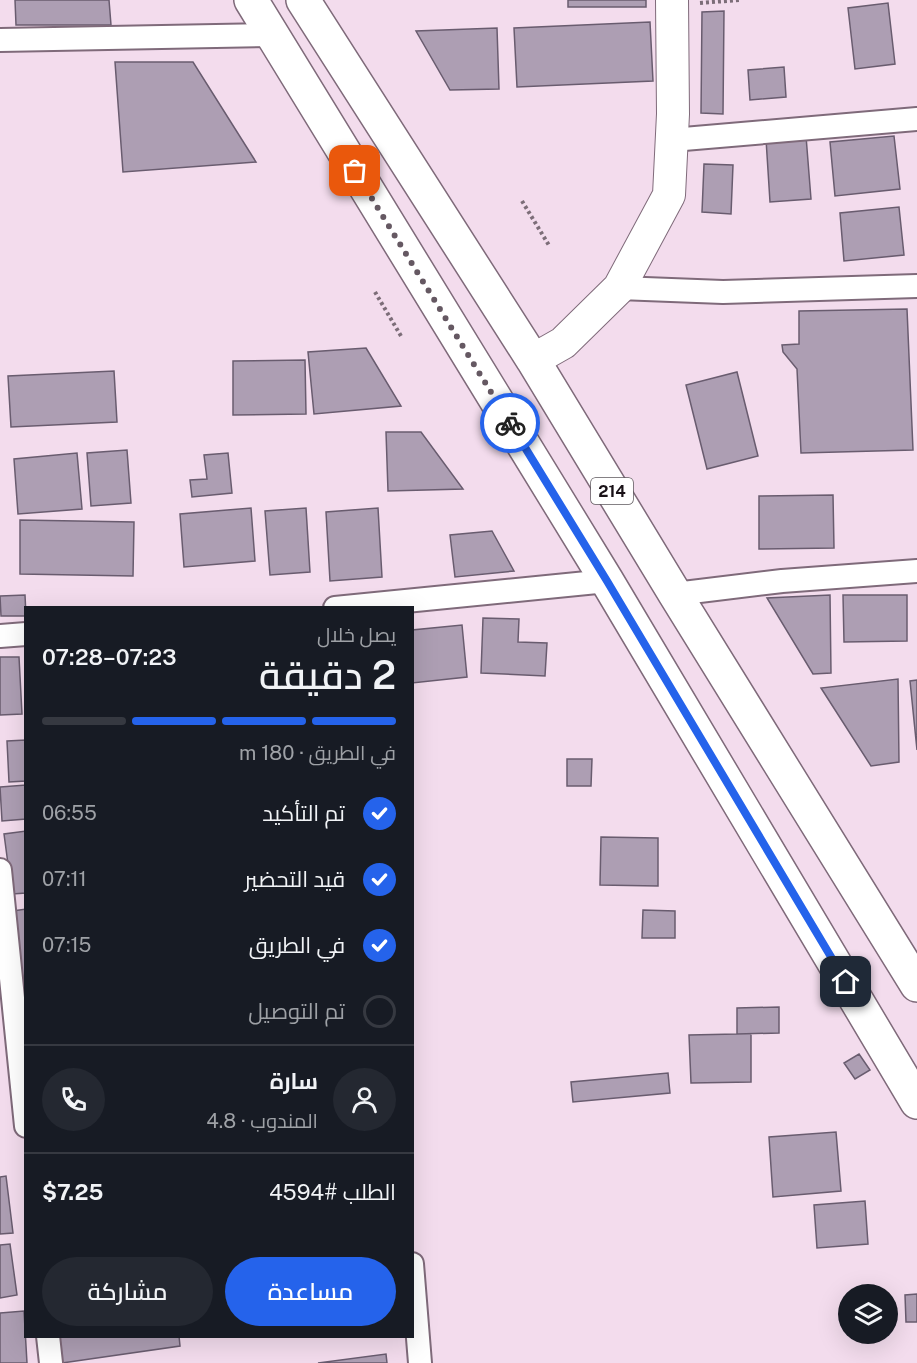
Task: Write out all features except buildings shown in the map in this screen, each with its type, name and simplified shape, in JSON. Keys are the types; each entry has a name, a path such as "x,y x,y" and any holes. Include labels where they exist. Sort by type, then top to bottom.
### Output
{"highway":[{"name":"214","path":"251,0 607,581 917,1102"},
{"name":"214","path":"303,0 533,360 917,985"},
{"path":"462,345 506,318"},
{"path":"511,424 555,396"}],"street":[{"path":"533,360 563,344 619,288 669,195 672,140 672,3"},
{"path":"0,40 271,35"},
{"path":"672,140 917,119"},
{"path":"619,288 723,292 917,286"},
{"path":"675,594 782,581 917,571"},
{"path":"352,606 607,581"},
{"path":"0,636 24,634"},
{"path":"0,870 24,1094"},
{"path":"414,1289 420,1363"},
{"path":"48,1338 51,1363"}],"path":[{"path":"672,3 738,0"},
{"path":"522,201 550,247"},
{"path":"375,292 401,336"}],"way so far":[{"path":"355,171 510,423"}],"route":[{"path":"510,423 846,982"}]}
